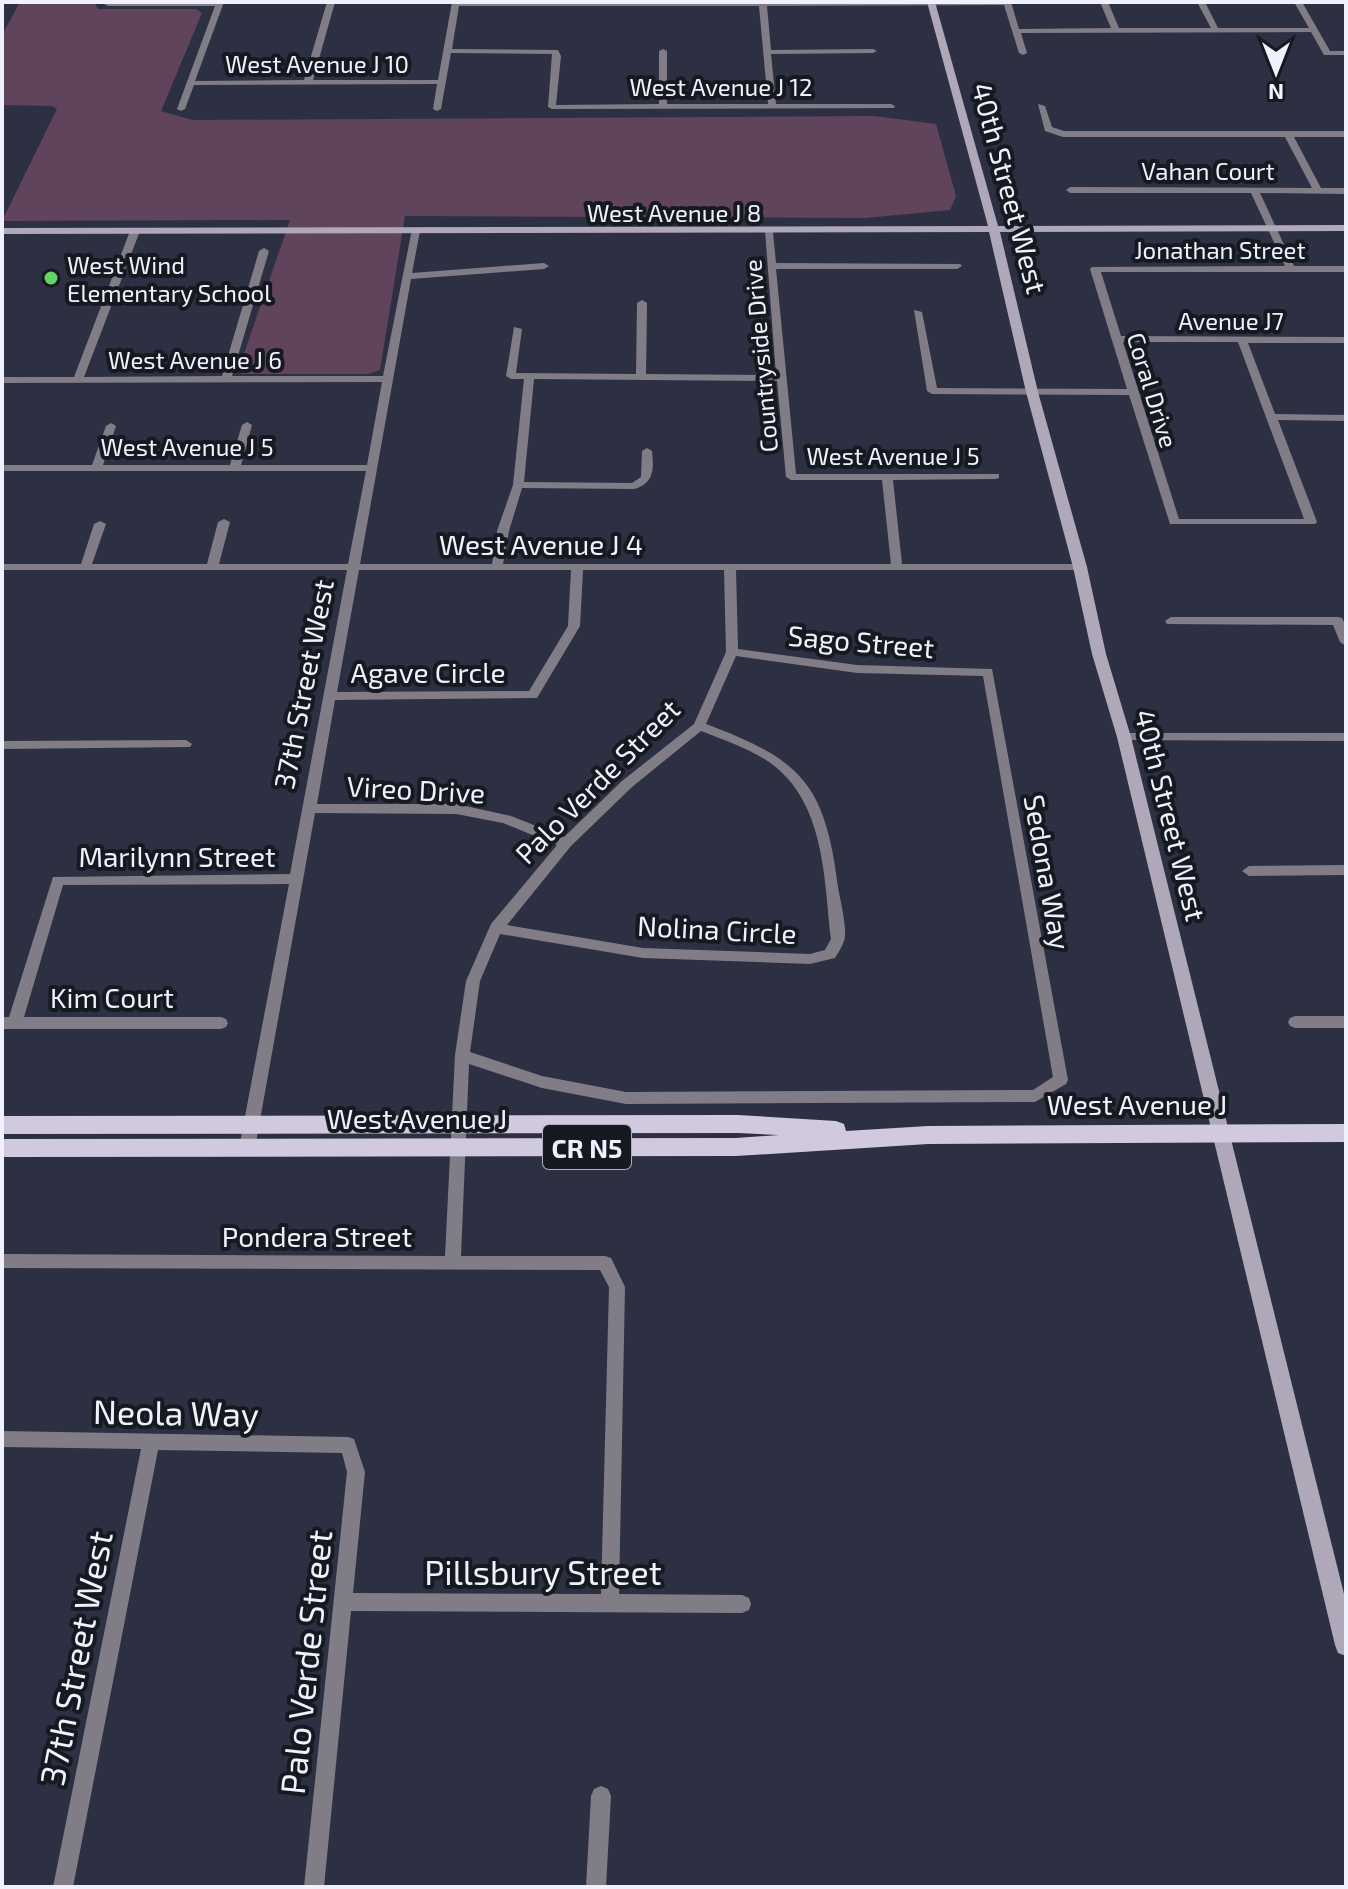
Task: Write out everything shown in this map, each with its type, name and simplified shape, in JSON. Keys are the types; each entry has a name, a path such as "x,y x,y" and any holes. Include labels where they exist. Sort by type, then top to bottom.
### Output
{"main road":[{"name":"40th Street West","path":"931,3 994,229 1032,392 1080,567 1099,654 1124,737 1346,1645"},
{"name":"West Avenue J 8","path":"2,231 768,232 1346,228"},
{"name":"West Avenue J","path":"2,1125 738,1124 928,1135"},
{"name":"West Avenue J","path":"2,1148 736,1147 928,1135 1346,1133"}],"street":[{"path":"308,82 331,2"},
{"path":"1104,2 1116,31"},
{"path":"1201,2 1216,31"},
{"path":"1298,2 1327,53 1346,53"},
{"path":"108,4 220,3 181,109"},
{"path":"437,109 456,3 1007,3 1023,53"},
{"path":"763,3 772,106"},
{"path":"1016,31 1314,30"},
{"name":"West Avenue J 12","path":"447,51 555,52 552,107 891,106"},
{"path":"663,51 663,107"},
{"path":"767,52 873,51"},
{"name":"West Avenue J 10","path":"192,83 442,82"},
{"path":"1041,106 1048,129 1053,132 1346,134"},
{"path":"1288,134 1318,191"},
{"name":"Vahan Court","path":"1070,190 1346,191"},
{"path":"1254,190 1291,269"},
{"path":"78,379 135,231"},
{"name":"37th Street West","path":"247,1148 415,231"},
{"name":"Countryside Drive","path":"768,232 791,477"},
{"path":"226,379 264,251"},
{"path":"408,276 544,266"},
{"path":"772,266 957,266"},
{"name":"Jonathan Street","path":"1095,269 1346,269"},
{"name":"Coral Drive","path":"1095,269 1174,522 1311,522 1272,417"},
{"path":"641,377 642,303"},
{"path":"917,312 932,391 1132,392"},
{"path":"517,329 511,376 781,378"},
{"name":"Avenue J7","path":"1116,339 1346,340"},
{"path":"1242,340 1272,417 1346,418"},
{"path":"497,568 503,531 518,485 529,376"},
{"name":"West Avenue J 6","path":"2,380 388,379"},
{"path":"235,467 247,425"},
{"path":"96,468 111,426"},
{"path":"518,485 634,486 644,483 648,477 647,451"},
{"name":"West Avenue J 5","path":"2,468 371,468"},
{"name":"West Avenue J 5","path":"791,477 995,476"},
{"path":"887,477 897,566"},
{"path":"212,567 224,522"},
{"path":"85,567 100,524"},
{"name":"West Avenue J 4","path":"2,567 1080,567"},
{"name":"Palo Verde Street","path":"453,1262 462,1055 473,981 496,928 566,843 627,784 699,726 732,652 730,567"},
{"name":"Agave Circle","path":"329,696 533,695 574,626 577,569"},
{"path":"1171,621 1338,621 1346,642"},
{"name":"Sago Street","path":"732,652 857,669 988,672"},
{"name":"Sedona Way","path":"988,672 1061,1080"},
{"name":"Nolina Circle","path":"496,928 643,953 810,959 830,954 838,939 823,828 806,791 788,768 742,740 699,726"},
{"path":"1124,737 1346,737"},
{"path":"2,745 186,744"},
{"name":"Vireo Drive","path":"308,808 456,809 506,819 566,843"},
{"path":"1249,871 1346,870"},
{"name":"Marilynn Street","path":"8,1022 58,880 295,879"},
{"name":"Kim Court","path":"8,1022 221,1023"},
{"path":"1295,1022 1346,1022"},
{"name":"West Avenue J","path":"462,1055 537,1082 578,1092 626,1098 1035,1096 1061,1080"},
{"name":"Pondera Street","path":"2,1261 605,1263 617,1287 610,1603"},
{"name":"Neola Way","path":"2,1439 348,1445"},
{"name":"37th Street West","path":"63,1887 151,1442"},
{"name":"Palo Verde Street","path":"314,1887 356,1472 348,1445"},
{"name":"Pillsbury Street","path":"343,1602 742,1604"},
{"path":"596,1887 601,1796"}],"shaded area":[{"path":"20,2 94,2 98,9 196,9 202,13 161,111 192,120 874,116 936,124 956,196 950,210 865,218 405,216 380,370 368,374 242,374 238,371 290,220 2,221 57,109 52,106 2,105 2,35"}],"place":[{"name":"West Wind Elementary School","path":"51,278"}]}
